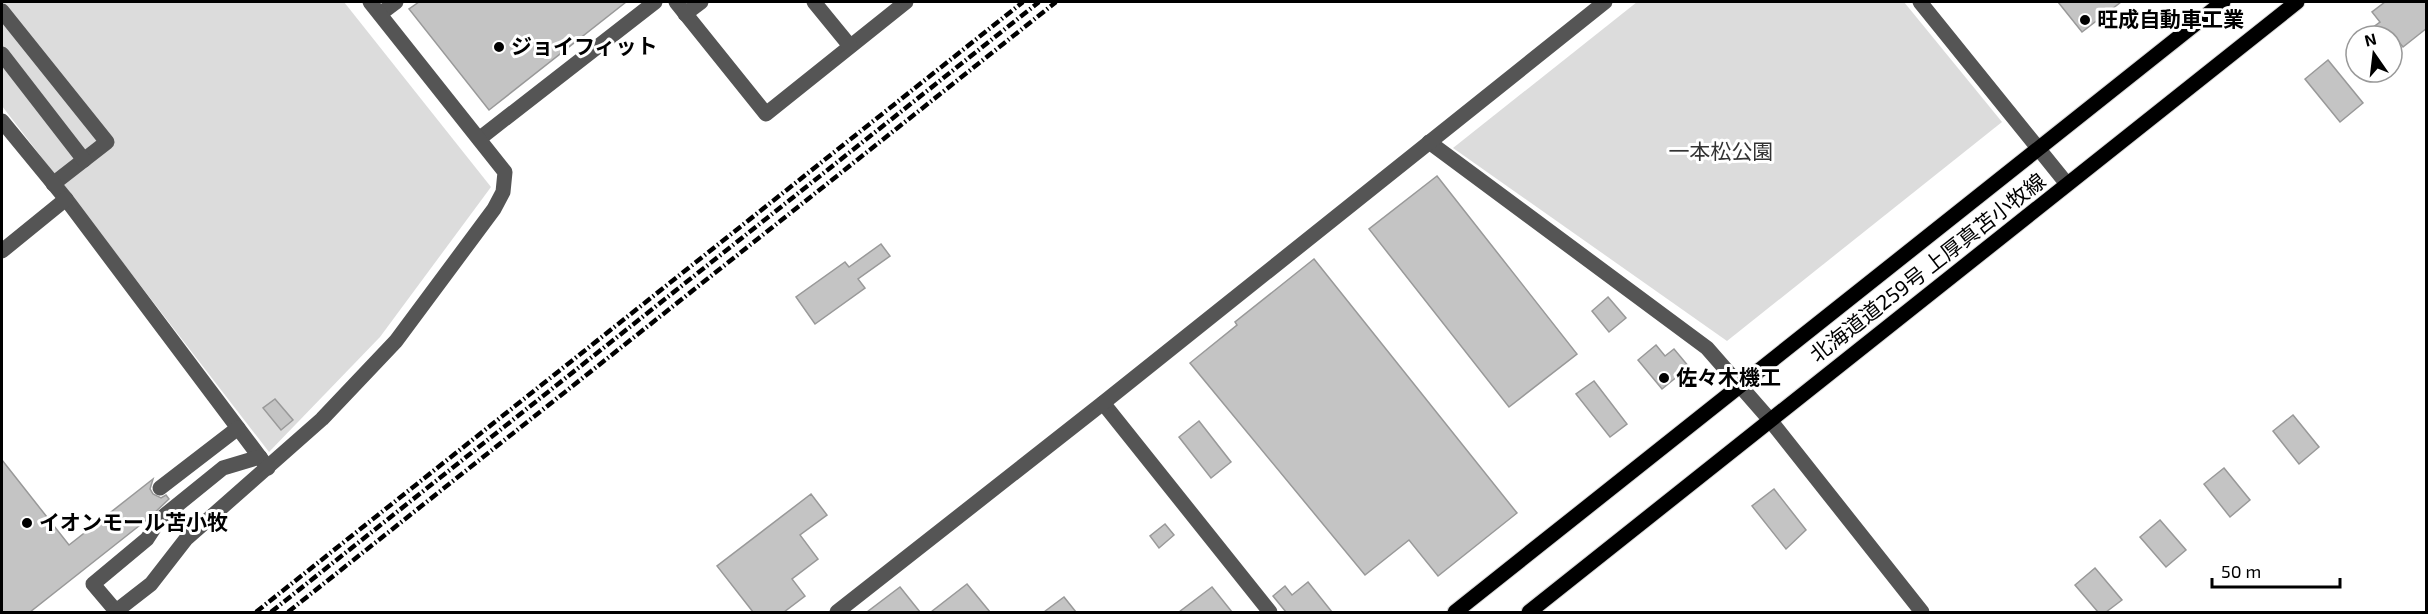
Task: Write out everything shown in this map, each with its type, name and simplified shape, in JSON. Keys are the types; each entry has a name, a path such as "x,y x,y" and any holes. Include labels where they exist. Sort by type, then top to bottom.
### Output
{"main road":[{"name":"北海道道259号 上厚真苫小牧線","path":"1455,612 2223,2"},
{"name":"北海道道259号 上厚真苫小牧線","path":"1529,612 2297,2"}],"street":[{"path":"264,463 223,468 160,519 147,539 93,584 116,612 151,585 186,539 264,463 322,419 396,341 494,209 503,192 505,172 370,2"},
{"path":"380,14 396,2"},
{"path":"479,140 655,2"},
{"path":"675,2 766,114 906,2"},
{"path":"686,14 701,2"},
{"path":"814,2 850,46"},
{"path":"837,612 1605,2"},
{"path":"1920,2 2067,184"},
{"path":"2,11 106,142 53,184"},
{"path":"2,54 84,160"},
{"path":"2,121 66,199 264,463"},
{"path":"1429,142 1707,348 1770,420 1922,612"},
{"path":"2,251 66,199"},
{"path":"1103,403 1270,612"},
{"path":"160,488 238,428"}],"green space":[{"path":"2,2 344,2 491,187 380,337 269,452 2,106"},
{"name":"一本松公園","path":"1637,2 1904,2 2002,122 1727,341 1453,148"}],"building":[{"path":"419,2 626,2 489,110 409,9"},
{"name":"旺成自動車工業","path":"2058,2 2121,2 2082,32"},
{"path":"2385,2 2427,2 2427,28 2404,46 2404,24 2377,24 2380,22 2372,12"},
{"path":"2328,60 2344,80 2344,84 2348,84 2363,103 2340,122 2305,79"},
{"path":"1437,176 1577,354 1509,407 1369,229"},
{"path":"881,244 890,256 858,279 865,288 815,324 796,297 845,262 849,267"},
{"path":"1314,259 1517,513 1438,576 1409,540 1365,575 1190,363 1237,325 1235,322"},
{"path":"1608,297 1626,318 1609,332 1592,311"},
{"name":"佐々木機工","path":"1656,345 1665,356 1674,349 1689,367 1662,389 1638,360"},
{"path":"1594,381 1627,424 1610,437 1576,394"},
{"path":"275,399 293,420 281,430 263,408"},
{"path":"2293,415 2319,447 2299,464 2273,431"},
{"path":"1199,421 1231,462 1211,478 1179,437"},
{"name":"イオンモール苫小牧","path":"2,460 69,545 153,479 150,489 153,494 161,498 166,495 169,499 149,518 30,612 2,612"},
{"path":"2224,468 2250,500 2230,517 2204,484"},
{"path":"1774,489 1806,530 1786,549 1752,506"},
{"path":"811,494 827,515 800,535 818,559 792,579 805,596 784,612 753,612 717,566"},
{"path":"2160,520 2186,550 2166,567 2140,537"},
{"path":"1165,524 1174,535 1159,548 1150,536"},
{"path":"2095,568 2122,600 2106,612 2098,612 2075,585"},
{"path":"1308,582 1332,612 1286,612 1273,596 1285,586 1292,595"},
{"path":"967,584 990,612 931,612"},
{"path":"900,587 920,612 867,612"},
{"path":"1212,587 1232,612 1179,612"},
{"path":"1064,597 1076,612 1044,612"}],"railway":[{"path":"256,612 1023,2"},
{"path":"271,612 1039,2"},
{"path":"288,612 1056,2"}],"place":[{"name":"旺成自動車工業","path":"2085,20"},
{"name":"ジョイフィット","path":"499,47"},
{"name":"佐々木機工","path":"1664,378"},
{"name":"イオンモール苫小牧","path":"27,523"}]}
